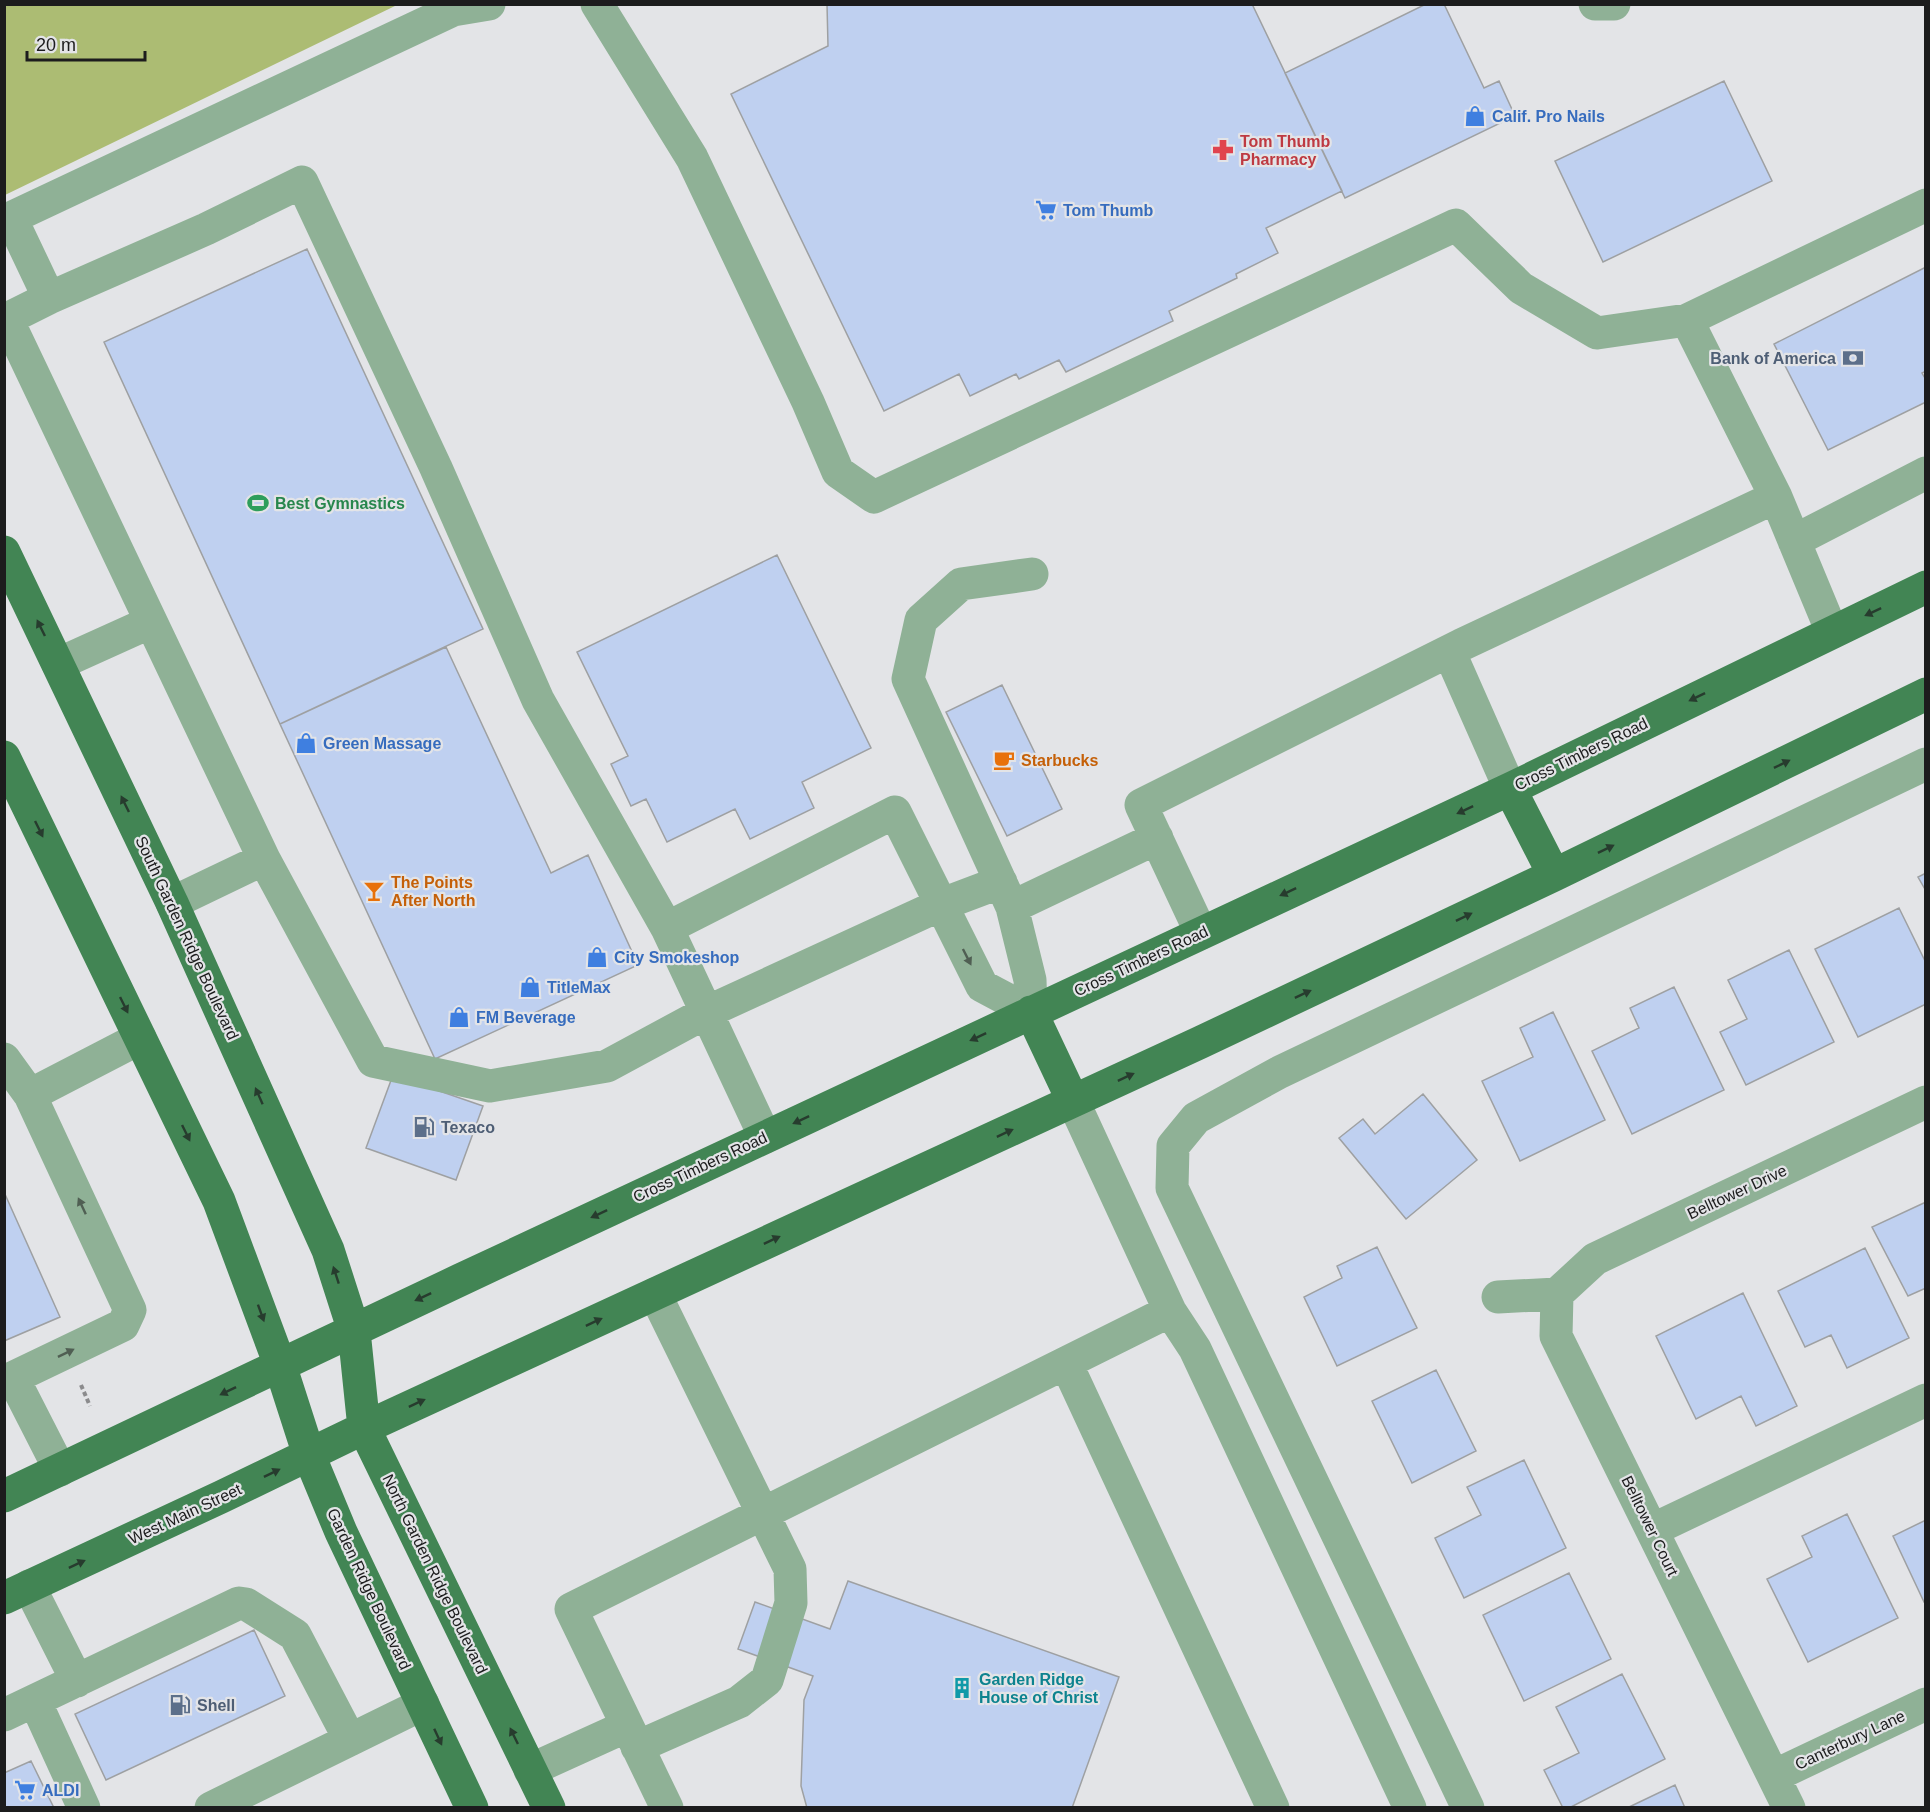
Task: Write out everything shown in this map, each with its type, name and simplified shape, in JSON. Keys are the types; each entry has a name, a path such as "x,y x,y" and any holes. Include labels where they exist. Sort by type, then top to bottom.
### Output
{"main road":[{"name":"South Garden Ridge Boulevard","path":"4,552 172,903 328,1250 354,1330"},
{"name":"Cross Timbers Road","path":"354,1330 1510,789 1926,587"},
{"path":"364,1428 1073,1101 1554,875 1926,694"},
{"path":"4,757 12,790 140,1038 219,1201 280,1365"},
{"path":"1510,789 1554,875"},
{"path":"1031,1012 1073,1101"},
{"path":"4,1496 354,1330"},
{"name":"North Garden Ridge Boulevard","path":"354,1330 364,1428 549,1808"},
{"name":"Garden Ridge Boulevard","path":"280,1365 309,1455 341,1532 472,1808"},
{"name":"West Main Street","path":"17,1592 364,1428"}],"street":[{"path":"49,298 8,219 453,10 489,4"},
{"path":"597,4 692,158 808,402 838,472 874,497 1456,225 1521,288 1597,333 1687,320 1926,205"},
{"path":"1595,4 1614,4"},
{"path":"765,1137 707,1012 667,928 538,700 436,468 302,182 206,229 49,298 7,319 264,859 373,1061 490,1086 607,1066 707,1012 940,906 1006,894 1156,838"},
{"path":"1687,320 1776,497 1832,632"},
{"path":"1794,541 1926,473"},
{"path":"1201,933 1141,805 1449,651 1776,497"},
{"path":"667,928 895,812 982,986 1031,1012 1030,980 1006,894 908,679 921,620 961,584 1032,574"},
{"path":"58,664 151,622"},
{"path":"1449,651 1510,789"},
{"path":"1467,1808 1172,1188 1173,1146 1196,1118 1280,1072 1926,764"},
{"path":"172,903 264,859"},
{"path":"30,1095 140,1038"},
{"path":"4,1059 30,1095 130,1310 123,1325 9,1380 60,1470"},
{"path":"1073,1101 1170,1311 1195,1349 1410,1808"},
{"name":"Belltower Drive","path":"1557,1294 1595,1259 1926,1102"},
{"path":"531,1770 739,1702 767,1680 791,1603 790,1569 656,1294"},
{"path":"1498,1297 1557,1294"},
{"name":"Belltower Court","path":"1557,1294 1556,1336 1789,1808"},
{"path":"667,1808 571,1609 1170,1311"},
{"path":"1066,1363 1273,1808"},
{"path":"1652,1530 1926,1400"},
{"path":"17,1592 77,1681"},
{"path":"4,1715 239,1603 246,1604 296,1635 350,1740"},
{"path":"35,1701 84,1808"},
{"path":"211,1808 423,1704"},
{"name":"Canterbury Lane","path":"1774,1776 1926,1704"}],"green space":[{"path":"5,4 397,4 397,5 5,195"}],"building":[{"name":"Tom Thumb","path":"827,4 1252,4 1342,191 1266,228 1278,253 1236,274 1237,278 1169,311 1173,321 1066,372 1059,360 1019,379 1016,374 970,396 959,374 884,411 731,94 828,46"},
{"path":"1426,4 1444,4 1484,88 1499,81 1515,116 1345,198 1285,73"},
{"path":"1724,81 1772,181 1603,262 1555,161"},
{"path":"307,249 483,629 280,724 104,342"},
{"name":"Bank of America","path":"1926,267 1926,371 1922,373 1926,380 1926,402 1828,450 1774,344"},
{"path":"777,555 871,748 802,782 814,808 750,839 735,809 667,842 646,799 631,806 611,764 628,756 577,652"},
{"path":"446,647 551,873 588,855 638,965 435,1059 280,724"},
{"name":"Starbucks","path":"1002,685 1062,809 1007,836 946,712"},
{"path":"1926,873 1926,891 1918,877"},
{"path":"1899,908 1926,963 1926,1004 1858,1037 1815,949"},
{"path":"1789,950 1834,1042 1746,1085 1720,1032 1747,1019 1728,980"},
{"path":"1674,987 1724,1090 1632,1134 1592,1051 1639,1028 1630,1008"},
{"path":"1553,1012 1605,1120 1520,1161 1482,1081 1533,1057 1520,1028"},
{"name":"Texaco","path":"393,1075 483,1106 456,1180 366,1148"},
{"path":"1423,1094 1477,1160 1406,1219 1339,1138 1363,1119 1375,1134"},
{"path":"4,1192 60,1317 4,1341"},
{"path":"1926,1202 1926,1288 1908,1296 1872,1227"},
{"path":"1377,1247 1417,1328 1337,1366 1304,1297 1342,1278 1337,1266"},
{"path":"1865,1248 1909,1338 1847,1368 1831,1335 1805,1347 1778,1291"},
{"path":"1743,1293 1797,1406 1756,1426 1741,1396 1696,1419 1656,1336"},
{"path":"1436,1370 1476,1451 1412,1483 1372,1401"},
{"path":"1524,1460 1566,1548 1464,1598 1435,1538 1481,1515 1467,1487"},
{"path":"1847,1514 1898,1618 1808,1662 1767,1579 1812,1557 1802,1536"},
{"path":"1926,1520 1926,1601 1924,1602 1893,1536"},
{"path":"1569,1573 1611,1659 1524,1701 1483,1615"},
{"name":"Garden Ridge House of Christ","path":"848,1581 1119,1677 1072,1808 807,1808 801,1786 804,1700 813,1676 738,1649 755,1602 830,1629"},
{"name":"Shell","path":"254,1630 285,1696 106,1780 75,1714"},
{"path":"1622,1674 1665,1759 1569,1808 1563,1808 1544,1770 1579,1753 1556,1707"},
{"name":"ALDI","path":"31,1761 54,1808 4,1808 4,1773"},
{"path":"1675,1785 1685,1808 1627,1808"}],"place":[{"name":"Calif. Pro Nails","path":"1475,116"},
{"name":"Tom Thumb Pharmacy","path":"1223,150"},
{"name":"Tom Thumb","path":"1046,210"},
{"name":"Bank of America","path":"1853,358"},
{"name":"Best Gymnastics","path":"258,503"},
{"name":"Green Massage","path":"306,743"},
{"name":"Starbucks","path":"1004,760"},
{"name":"The Points After North","path":"374,891"},
{"name":"City Smokeshop","path":"597,957"},
{"name":"TitleMax","path":"530,987"},
{"name":"FM Beverage","path":"459,1017"},
{"name":"Texaco","path":"424,1127"},
{"name":"Garden Ridge House of Christ","path":"962,1688"},
{"name":"Shell","path":"180,1705"},
{"name":"ALDI","path":"25,1790"}]}
